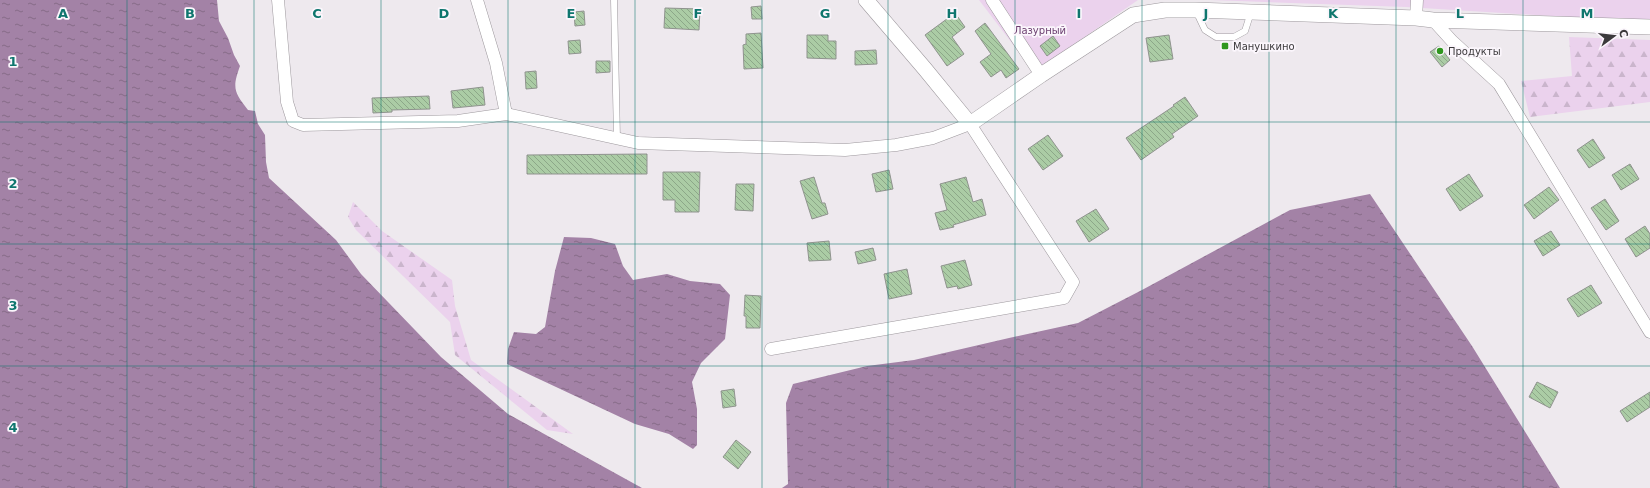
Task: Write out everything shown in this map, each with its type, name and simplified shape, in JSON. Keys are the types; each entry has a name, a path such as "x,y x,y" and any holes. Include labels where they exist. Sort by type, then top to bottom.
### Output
{"street":[{"path":"278,0 287,102 292,121 303,125 458,121 506,114 638,143 845,150 896,145 933,138 970,124 1041,75 1134,15 1165,10 1252,11 1433,20 1650,27"},
{"path":"477,0 496,63 506,114"},
{"path":"771,349 1064,298 1072,282 970,124 926,68 866,0"},
{"path":"992,0 1041,75"},
{"path":"1416,18 1417,0"},
{"path":"1433,20 1452,41 1499,84 1650,332"}],"lane":[{"path":"614,0 617,138"},
{"path":"1195,10 1205,30 1216,37 1234,37 1245,31 1252,11"}],"green space":[{"name":"Лазурный","path":"979,0 1138,0 1034,72"},
{"path":"1210,0 1650,0 1650,22 1406,7"},
{"path":"1569,37 1650,40 1650,102 1530,117 1521,81 1572,76"},
{"path":"353,202 382,231 452,280 455,306 471,360 573,434 547,430 455,355 450,322 356,230 348,217"}],"water":[{"path":"0,0 217,0 219,21 240,66 235,85 237,94 248,110 255,111 258,124 265,135 266,162 269,178 336,240 361,274 441,357 508,414 642,488 0,488"},
{"path":"1370,194 1472,346 1560,488 782,488 788,484 786,403 793,384 867,366 914,360 1078,323 1290,210"},
{"path":"564,237 591,238 615,244 623,266 633,280 667,274 690,281 720,284 730,295 725,339 701,363 692,382 697,409 697,445 693,449 669,434 635,424 507,364 508,349 514,332 536,334 545,327 555,271"}],"building":[{"path":"761,6 762,19 752,19 751,7"},
{"path":"665,8 700,9 699,30 664,28"},
{"path":"584,11 585,25 575,26 574,12"},
{"path":"955,13 965,27 952,37 964,54 947,66 925,35"},
{"path":"985,23 1019,69 1006,78 1001,70 991,77 980,62 991,54 975,31"},
{"path":"761,33 763,68 744,69 743,45 746,44 746,34"},
{"path":"807,35 828,35 828,41 836,41 836,59 807,58"},
{"path":"1169,35 1173,59 1150,62 1146,38"},
{"path":"1053,36 1060,46 1047,56 1040,46"},
{"path":"580,40 581,53 569,54 568,41"},
{"path":"1439,46 1450,60 1442,67 1430,52"},
{"path":"876,50 877,64 855,65 855,51"},
{"path":"596,61 610,61 610,72 596,73"},
{"path":"536,71 537,88 526,89 525,72"},
{"path":"483,87 485,105 453,108 451,91"},
{"path":"429,96 430,109 392,110 392,112 373,113 372,98"},
{"path":"1185,97 1198,116 1172,134 1174,137 1141,160 1126,138"},
{"path":"1048,135 1063,156 1043,170 1028,149"},
{"path":"1593,139 1605,158 1589,168 1577,150"},
{"path":"647,154 647,174 527,174 527,155"},
{"path":"1630,164 1639,179 1621,190 1612,175"},
{"path":"889,170 893,189 876,192 872,174"},
{"path":"663,172 700,172 699,212 675,212 675,200 663,200"},
{"path":"1469,174 1483,196 1460,211 1446,189"},
{"path":"814,177 822,203 825,203 828,214 812,219 800,181"},
{"path":"966,177 973,202 982,199 986,215 953,225 954,227 940,230 935,213 947,210 940,184"},
{"path":"736,184 754,184 753,211 735,210"},
{"path":"1549,187 1559,200 1534,219 1524,205"},
{"path":"1605,199 1619,221 1606,230 1591,208"},
{"path":"1096,209 1109,229 1089,242 1076,221"},
{"path":"1645,226 1650,234 1650,248 1636,257 1625,239"},
{"path":"1551,231 1560,245 1543,256 1534,241"},
{"path":"829,241 831,260 809,261 807,243"},
{"path":"873,248 876,260 858,264 855,252"},
{"path":"965,260 972,285 958,289 957,286 947,288 941,266"},
{"path":"907,269 912,294 889,299 884,274"},
{"path":"1591,285 1602,303 1578,317 1567,299"},
{"path":"745,295 761,296 760,328 746,328 746,316 744,316"},
{"path":"1537,382 1558,392 1550,408 1529,397"},
{"path":"734,389 736,406 723,408 721,391"},
{"path":"1650,392 1650,407 1627,422 1620,411"},
{"path":"736,440 751,452 738,469 723,457"}],"place":[{"name":"Манушкино","path":"1225,46"},
{"name":"Продукты","path":"1440,51"}]}
